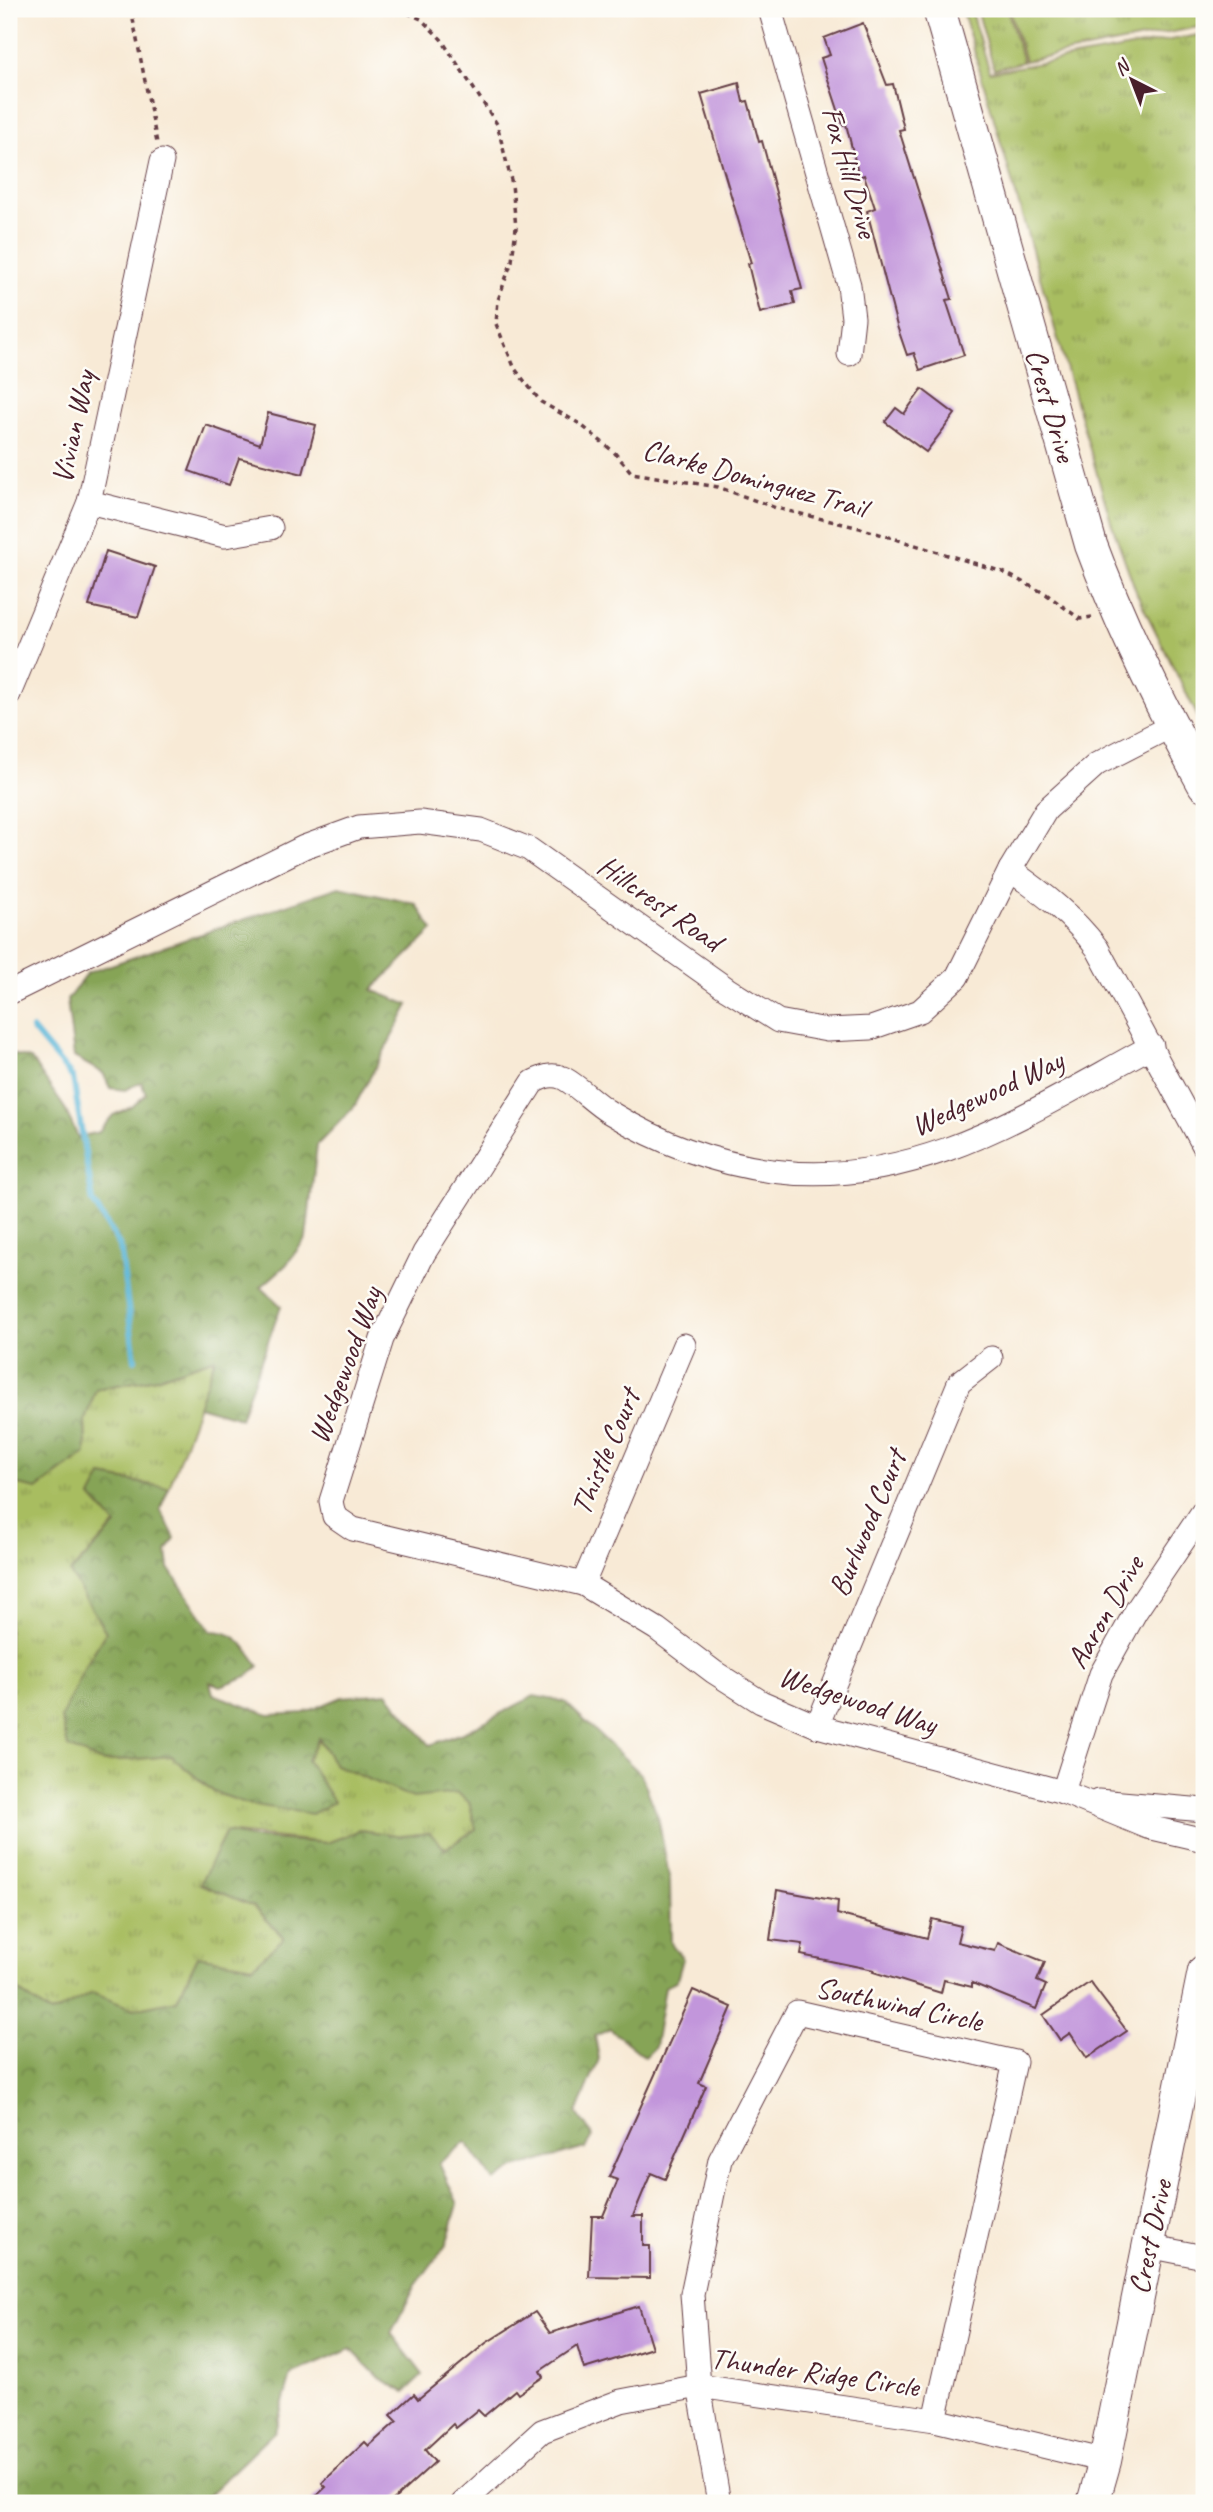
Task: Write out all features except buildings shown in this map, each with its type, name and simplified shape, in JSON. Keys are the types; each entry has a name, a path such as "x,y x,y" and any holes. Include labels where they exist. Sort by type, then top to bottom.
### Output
{"street":[{"name":"Fox Hill Drive","path":"770,9 849,285 853,318 849,354"},
{"name":"Crest Drive","path":"939,9 1087,532 1113,606 1171,726 1204,785"},
{"name":"Vivian Way","path":"9,694 89,502 162,162"},
{"path":"89,502 225,536 271,528"},
{"name":"Hillcrest Road","path":"9,993 304,847 359,827 420,822 481,831 528,849 727,989 778,1021 827,1030 871,1028 920,1011 957,977 1010,870 1046,810 1097,764 1171,726"},
{"path":"1010,870 1047,896 1081,926 1097,948 1204,1146"},
{"name":"Wedgewood Way","path":"1152,1046 963,1146 899,1165 850,1172 776,1172 708,1159 622,1120 585,1097 574,1085 561,1077 547,1075 533,1082 424,1253 382,1339 332,1493 331,1508 339,1522 353,1529 583,1584 657,1629 714,1672 761,1702 817,1726 1063,1792 1091,1801 1148,1827 1204,1840"},
{"name":"Thistle Court","path":"583,1584 684,1345"},
{"name":"Burlwood Court","path":"817,1726 959,1383 991,1358"},
{"name":"Aaron Drive","path":"1063,1792 1101,1674 1136,1611 1204,1510"},
{"name":"Wedgewood Way","path":"1091,1801 1204,1810"},
{"path":"1148,1827 1155,1804"},
{"name":"Crest Drive","path":"1093,2503 1105,2460 1204,1971"},
{"name":"Southwind Circle","path":"699,2386 692,2294 720,2160 797,2012 1015,2062 934,2420"},
{"path":"1148,2246 1204,2257"},
{"path":"699,2386 719,2503"},
{"name":"Thunder Ridge Circle","path":"463,2503 541,2431 621,2401 699,2386 934,2420 1105,2460"}],"path":[{"path":"131,9 152,128 162,162"},
{"name":"Clarke Dominguez Trail","path":"398,9 421,19 441,39 497,124 512,184 516,228 512,261 498,300 496,324 515,369 541,402 580,424 614,452 632,473 718,486 776,508 860,528 1003,572 1046,594 1080,619 1113,606"}],"green space":[{"path":"962,9 971,9 990,72 1204,34 1204,729 1137,594 1111,522"},
{"path":"977,9 1007,9 1023,62 994,69"},
{"path":"1009,9 1204,9 1204,26 1025,61"},
{"path":"339,887 416,904 433,930 372,990 409,1005 354,1107 317,1145 306,1238 286,1265 261,1287 281,1306 240,1418 198,1406 215,1358 156,1378 96,1389 85,1420 86,1453 37,1489 9,1483 9,1053 31,1059 64,1107 78,1137 99,1132 113,1115 132,1107 146,1094 141,1082 125,1090 110,1088 103,1073 74,1057 67,1000 87,973"},
{"path":"216,1358 169,1488 102,1476 116,1524 70,1573 106,1632 82,1672 102,1762 171,1756 214,1792 307,1760 318,1738 335,1765 413,1797 457,1793 469,1802 476,1829 445,1849 429,1833 403,1836 360,1830 327,1843 226,1832 201,1884 254,1906 284,1938 253,1966 198,1956 177,2000 133,2009 92,1993 51,2015 21,1993 9,1977 9,1483 37,1489 86,1453 85,1420 96,1389 156,1378"},
{"path":"102,1476 169,1488 160,1509 175,1538 167,1551 169,1568 211,1631 234,1637 245,1646 259,1666 248,1676 221,1686 210,1682 213,1694 269,1715 304,1713 342,1697 387,1693 430,1745 465,1732 534,1696 565,1702 641,1774 658,1817 670,1881 671,1943 683,1959 677,1980 665,1987 655,2047 645,2057 610,2029 595,2036 599,2059 577,2113 593,2136 586,2148 515,2168 494,2181 466,2142 439,2163 458,2204 446,2245 416,2285 391,2333 423,2375 405,2392 379,2378 351,2349 291,2375 275,2431 200,2503 9,2503 9,1977 21,1993 51,2014 92,1993 133,2009 177,2000 198,1956 253,1966 284,1938 254,1906 200,1884 226,1832 254,1838 327,1843 360,1830 403,1836 430,1833 445,1849 476,1829 469,1802 457,1793 413,1798 335,1765 319,1738 307,1760 334,1802 312,1814 248,1804 214,1792 171,1756 102,1762 68,1747 61,1718 82,1672 106,1632 70,1573 116,1525 91,1497"}],"waterway":[{"path":"32,1029 73,1078 93,1202 120,1246 135,1360"}]}
